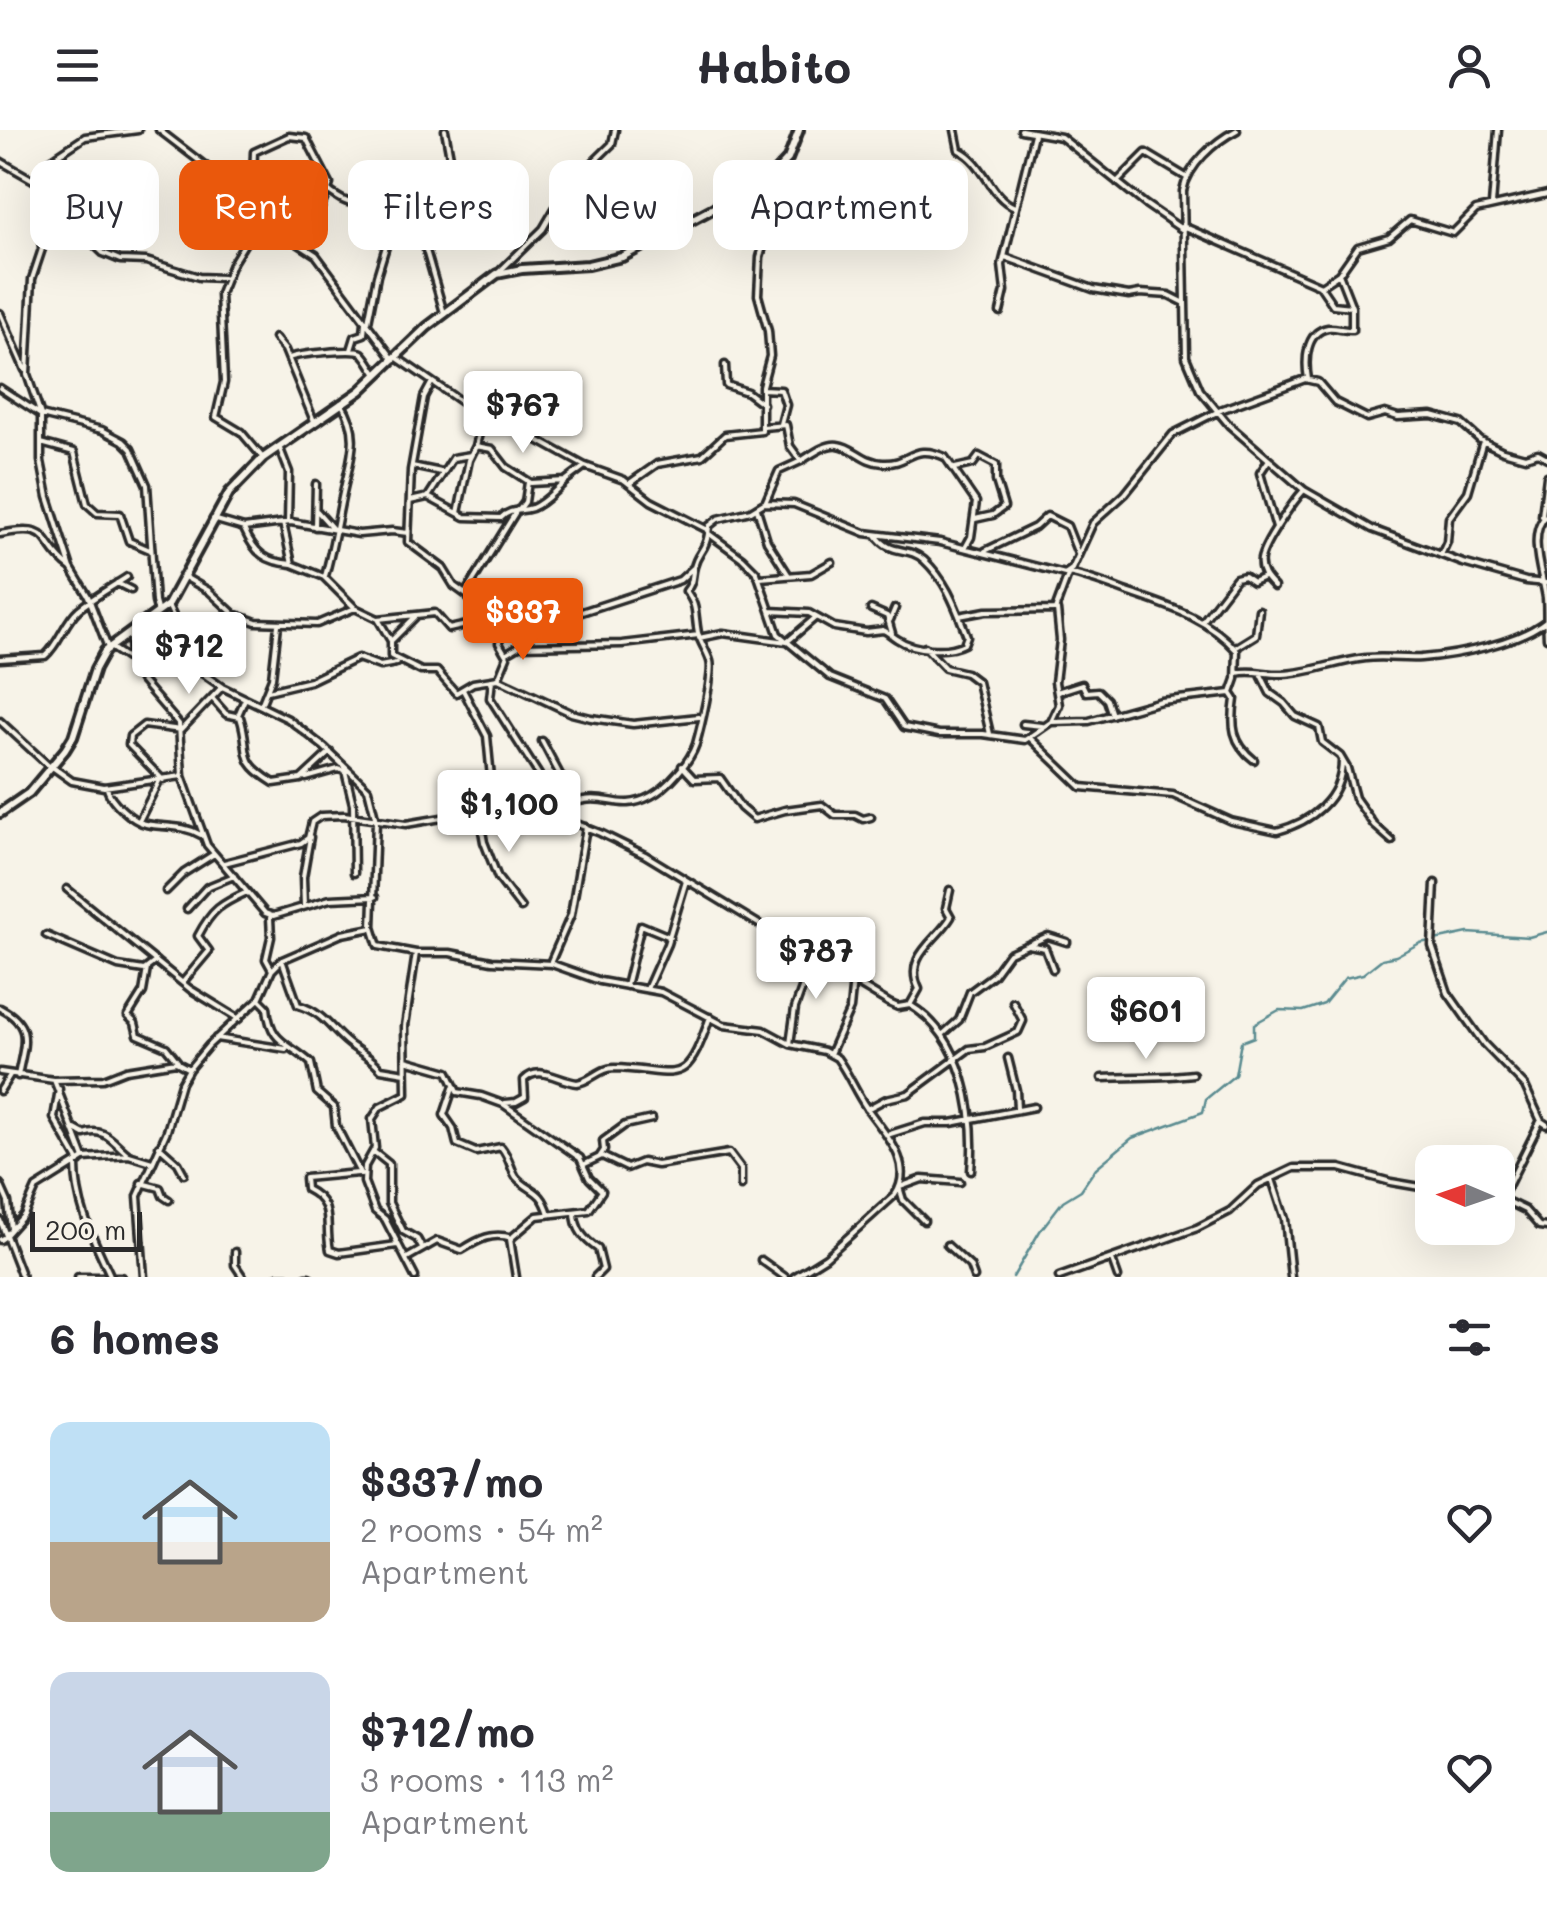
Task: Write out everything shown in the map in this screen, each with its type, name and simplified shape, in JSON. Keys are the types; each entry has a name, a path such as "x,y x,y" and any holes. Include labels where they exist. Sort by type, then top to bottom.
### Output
{"street":[{"path":"50,160 81,139 138,130"},
{"path":"159,130 198,160"},
{"path":"445,130 450,160"},
{"path":"0,814 24,797 71,742 95,669 108,647 168,605 213,518 236,485 278,446 377,376 444,312 496,274 543,228 567,188 612,144 615,130"},
{"path":"787,160 800,130"},
{"path":"954,130 959,150 976,160 1002,202 1016,207"},
{"path":"1058,136 1062,130"},
{"path":"1237,130 1226,136 1186,177 1183,191 1188,363 1200,390 1268,461 1304,490 1372,529 1496,573 1544,582"},
{"path":"1492,207 1498,130"},
{"path":"1000,312 1005,294 1002,272 1028,132 1058,136 1183,228 1320,286 1333,305 1352,307"},
{"path":"254,160 254,152 290,136 308,139 319,160"},
{"path":"1117,182 1146,152 1186,177"},
{"path":"0,161 30,178"},
{"path":"328,178 329,191 348,203"},
{"path":"1320,286 1339,274 1358,246 1384,240 1410,220 1453,234 1472,212 1547,194"},
{"path":"496,274 588,265 622,257 713,208"},
{"path":"27,374 32,280 42,250"},
{"path":"100,250 120,260 146,262 203,278 225,278"},
{"path":"242,250 225,278 219,310 223,319 224,384 216,417 246,436 264,458"},
{"path":"309,250 395,358 476,412 630,484 742,558 760,578 774,630 830,677 884,699 902,726 1022,740 1051,722 1084,722 1162,700 1231,692"},
{"path":"351,350 354,337 364,334 385,250"},
{"path":"426,250 444,312"},
{"path":"630,484 652,466 698,458 725,435 758,434 763,427 762,389 770,355 768,331 758,300 762,250"},
{"path":"1005,257 1095,290 1165,294 1184,302"},
{"path":"1308,378 1306,361 1312,340 1326,328 1351,332 1352,307 1339,274"},
{"path":"0,312 41,416 46,490 71,568 91,603 108,647 131,661"},
{"path":"274,338 288,358 314,422"},
{"path":"288,358 308,352 351,350 362,354 377,376"},
{"path":"725,366 726,385 747,392 763,404"},
{"path":"1051,722 1059,706 1055,663 1060,640 1057,608 1068,573 1093,523 1125,494 1173,434 1217,412 1308,378 1320,384 1338,404 1367,418 1385,413 1398,417 1432,415 1467,426 1484,441 1512,454 1538,453 1547,458"},
{"path":"432,382 424,397 412,466 409,544 443,568 454,586 471,600 478,622"},
{"path":"0,388 41,416 102,430 131,449 147,485 158,614"},
{"path":"762,389 781,390 786,405 781,424"},
{"path":"324,578 354,439 352,422 341,403"},
{"path":"458,513 481,425 476,412"},
{"path":"763,427 787,427 790,446 801,461"},
{"path":"1441,554 1447,542 1448,518 1468,492 1484,441"},
{"path":"41,443 74,452 87,504 97,513 120,514 129,540 150,550"},
{"path":"244,528 260,556 324,578 355,608 378,619 436,613 449,628 478,622 490,624 501,633 516,633 680,580 694,568 708,546 708,532 718,519 765,503 779,471 833,444 845,446 870,462 887,464 918,451 938,454 956,468 976,502 971,538 965,548"},
{"path":"278,446 289,472 286,523 292,564"},
{"path":"476,446 492,448 506,467 528,482 566,481"},
{"path":"410,502 428,497 453,458 471,454"},
{"path":"956,468 973,464 979,456 996,465 996,481 1004,506 975,520"},
{"path":"1268,461 1260,472 1276,528"},
{"path":"412,466 443,472"},
{"path":"428,497 467,517 501,518 509,511 544,501 585,466"},
{"path":"1547,476 1537,548 1547,601 1547,638"},
{"path":"465,594 526,502 528,482"},
{"path":"314,527 316,484"},
{"path":"1274,587 1264,577 1261,556 1304,490"},
{"path":"765,503 801,506 876,534 984,551 1104,581 1203,621 1235,648 1236,672 1231,692 1235,700 1232,720 1236,744 1254,760"},
{"path":"757,508 767,542 788,574"},
{"path":"316,510 336,530"},
{"path":"1541,520 1547,515"},
{"path":"984,551 1036,527 1048,516 1067,526 1078,555"},
{"path":"213,518 244,528 286,523 359,534 392,530 408,534"},
{"path":"0,534 25,529 38,534 49,540 60,559 71,568"},
{"path":"876,534 886,548 925,561 951,593 967,636 964,644 948,650 897,640 890,620 895,608"},
{"path":"912,538 915,556"},
{"path":"760,578 811,574 832,562"},
{"path":"304,906 312,822 318,816 412,824 515,806 561,808 588,799 614,804 635,802 659,791 696,743 710,664 699,637 695,602 686,592 694,581 694,568"},
{"path":"183,576 234,614 256,622 318,624 355,608"},
{"path":"1203,621 1236,578 1244,576 1253,582 1264,577"},
{"path":"0,658 45,656 78,610 91,603 104,588 127,577"},
{"path":"117,583 131,590"},
{"path":"168,605 183,637 169,649"},
{"path":"959,616 1057,608"},
{"path":"871,609 890,620"},
{"path":"1235,648 1256,634 1260,610"},
{"path":"770,612 809,613 834,627 892,633"},
{"path":"391,641 415,616"},
{"path":"540,809 546,800 539,775 490,698 506,653 519,646 622,644 723,633 787,642 816,617"},
{"path":"378,619 391,641 392,656 421,670 436,670 456,692 494,680 591,718 633,724 701,717"},
{"path":"1236,672 1313,672 1366,658 1425,658 1519,636 1546,621"},
{"path":"261,705 268,691 278,624"},
{"path":"138,628 222,687 288,720 330,752 368,789 376,821 372,928 380,947 492,961 549,963 600,981 661,992 728,1027 764,1030 790,1044 830,1054 840,1060 867,1109 887,1135 902,1167 903,1200 924,1221"},
{"path":"130,633 131,661 180,730 182,776 204,837 214,854 270,916 266,959 272,970"},
{"path":"501,633 498,642 506,653"},
{"path":"516,633 519,646"},
{"path":"925,647 945,668 966,673 978,682 990,734"},
{"path":"268,691 322,677 358,658 380,666 401,662"},
{"path":"1260,673 1267,690 1295,716 1318,725 1322,742 1342,761 1354,798 1392,841"},
{"path":"1057,692 1082,684 1086,692 1098,691 1108,700 1112,714"},
{"path":"180,730 222,687"},
{"path":"463,690 487,736 494,810"},
{"path":"212,698 226,714 238,715"},
{"path":"245,698 238,715 244,728 245,756 251,766 274,784 324,776 338,768 344,770 352,801 354,873"},
{"path":"0,721 72,782 107,787 182,776"},
{"path":"1023,724 1042,726"},
{"path":"161,780 128,741 144,725 180,730"},
{"path":"1030,738 1081,787 1178,796 1231,821 1276,831 1328,802 1339,785 1342,761"},
{"path":"542,741 575,802"},
{"path":"301,779 330,752"},
{"path":"682,766 694,779 720,778 754,819 822,805 836,816 871,816"},
{"path":"140,821 161,780"},
{"path":"107,787 110,800 140,821 178,826 204,837"},
{"path":"540,809 586,827 686,880 896,1006 910,1005 942,1035 955,1058 972,1119 971,1171"},
{"path":"478,813 498,878 521,908"},
{"path":"549,963 558,950 570,915 586,827"},
{"path":"224,863 297,844 310,836"},
{"path":"166,890 214,854"},
{"path":"187,909 207,888 234,876"},
{"path":"647,989 670,937 686,880"},
{"path":"1435,883 1431,940 1448,993 1484,1044 1525,1086 1547,1125"},
{"path":"67,889 183,982 239,1020"},
{"path":"910,1005 919,989 914,978 915,964 930,937 951,917 946,908 950,890"},
{"path":"183,982 208,952 198,936 210,916 224,902 247,892"},
{"path":"270,916 335,898 375,897"},
{"path":"626,986 641,925 670,937"},
{"path":"144,1277 137,1212 141,1183 189,1069 258,999 272,970 282,960 342,934 372,928"},
{"path":"46,935 126,969 147,969"},
{"path":"942,1035 959,1020 973,989 993,975 1009,954 1050,936 1067,942"},
{"path":"1024,945 1045,948 1053,969"},
{"path":"363,1179 376,1142 372,1119 380,1108 406,1094 405,1026 416,953"},
{"path":"790,1044 794,1008 814,958"},
{"path":"156,960 147,969 143,992 128,1016 136,1024 138,1036 166,1047 189,1069"},
{"path":"282,960 298,1006 317,1011 381,1069 406,1073"},
{"path":"830,1054 850,1009 853,979"},
{"path":"258,999 267,1006 272,1030 310,1064 316,1092 334,1107 336,1126 375,1211 386,1219 416,1277"},
{"path":"867,1109 886,1098 908,1094 972,1048 984,1048 1018,1032 1023,1026 1013,1002"},
{"path":"0,1008 16,1018 22,1028 25,1050 18,1076"},
{"path":"453,1088 500,1102 523,1099 524,1076 534,1073 577,1083 612,1068 660,1075 682,1070 691,1064 710,1017"},
{"path":"216,1038 290,1050"},
{"path":"1002,1040 1005,1046"},
{"path":"1008,1058 1017,1109"},
{"path":"406,1060 448,1072 453,1088 444,1115 457,1144 476,1152 503,1149 513,1164 515,1176 542,1196 549,1214"},
{"path":"0,1072 54,1080 106,1079 131,1069 178,1062"},
{"path":"1102,1078 1156,1079 1193,1074"},
{"path":"0,1091 10,1075"},
{"path":"54,1080 75,1129 80,1162 76,1190 83,1216 110,1275"},
{"path":"59,1089 54,1118 80,1162"},
{"path":"500,1102 585,1164 587,1176 602,1194 589,1210 534,1218 512,1238 512,1262 520,1276"},
{"path":"887,1135 925,1123 1034,1107"},
{"path":"585,1164 600,1156 605,1149 603,1141 621,1126 652,1119"},
{"path":"1515,1169 1541,1120"},
{"path":"75,1129 84,1134 104,1134 129,1156"},
{"path":"159,1146 184,1174"},
{"path":"374,1152 390,1164 388,1199 401,1228 417,1239 422,1248"},
{"path":"600,1156 627,1168 642,1162 657,1165 729,1153 741,1168 741,1186"},
{"path":"5,1236 24,1216 36,1188 80,1162 129,1156 152,1162"},
{"path":"1059,1277 1214,1219 1234,1207 1258,1184 1298,1167 1331,1166 1415,1185"},
{"path":"360,1172 305,1178 306,1189 326,1204 330,1250 339,1253 397,1244"},
{"path":"794,1277 826,1257 900,1188 922,1178 960,1182"},
{"path":"1272,1179 1284,1219 1291,1277"},
{"path":"141,1183 160,1188 169,1200"},
{"path":"0,1184 5,1236"},
{"path":"1515,1205 1539,1226 1547,1226"},
{"path":"575,1211 578,1230 598,1249 598,1260 603,1266 594,1277"},
{"path":"0,1220 22,1277"},
{"path":"406,1258 441,1241 462,1250 485,1237 512,1238"},
{"path":"947,1245 968,1263 974,1277"},
{"path":"235,1252 236,1265 243,1277"},
{"path":"761,1260 785,1277"},
{"path":"1112,1260 1118,1277"},
{"path":"78,1277 120,1277"},
{"path":"277,1277 288,1277"}],"waterway":[{"path":"1013,1277 1040,1231 1063,1201 1081,1190 1096,1168 1132,1138 1203,1112 1206,1099 1235,1075 1241,1042 1254,1037 1254,1024 1279,1010 1303,1011 1324,1004 1345,978 1363,974 1382,959 1420,943 1468,933 1529,937 1547,932"}]}
